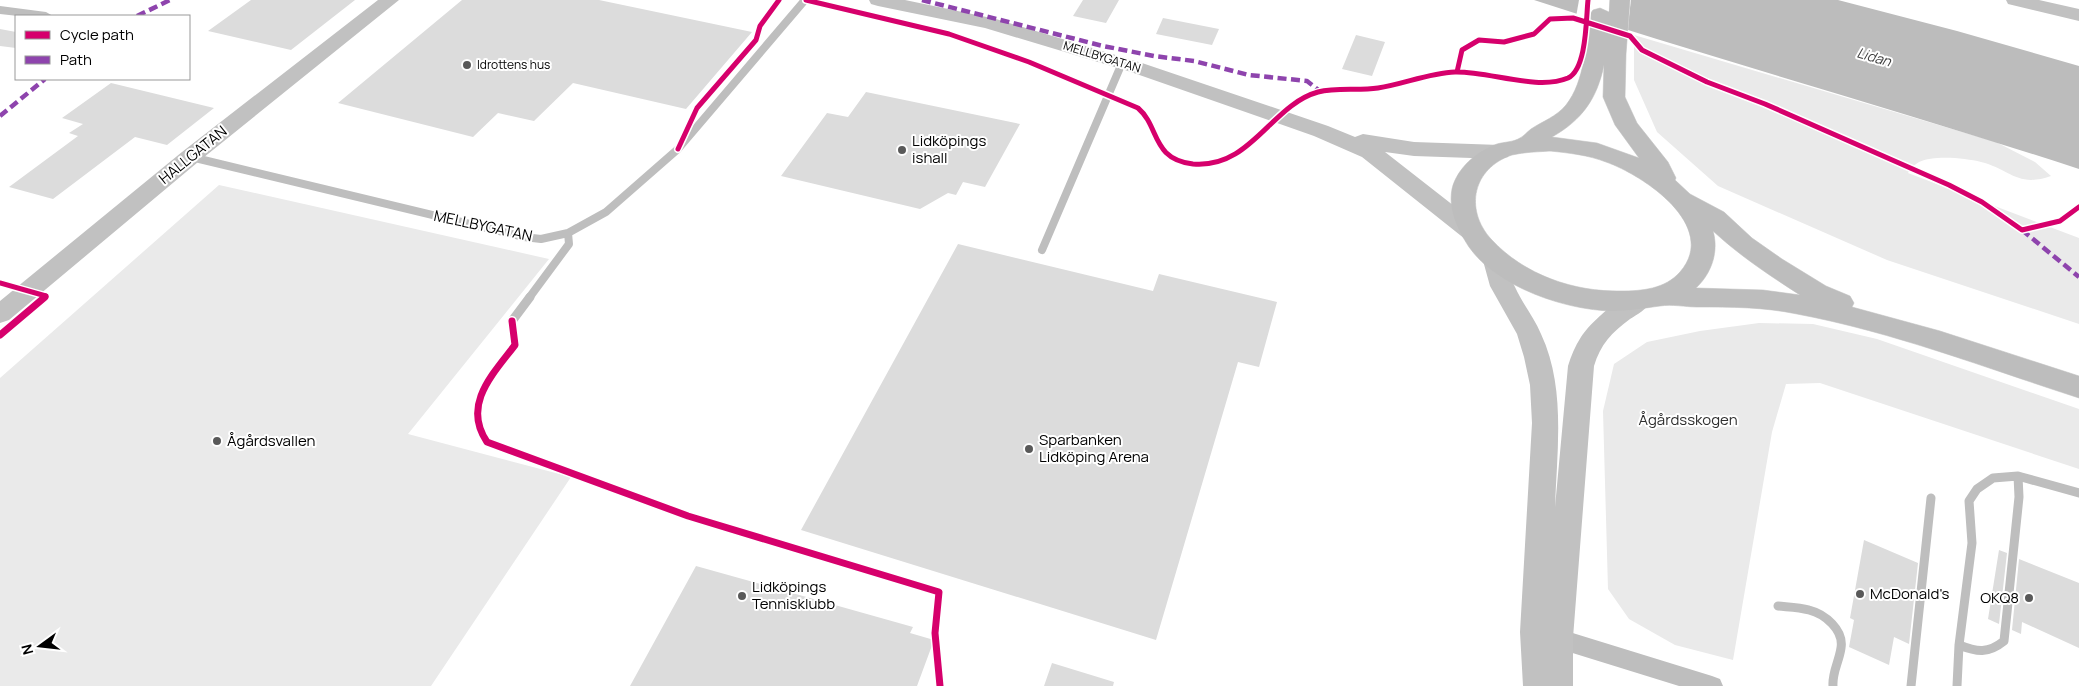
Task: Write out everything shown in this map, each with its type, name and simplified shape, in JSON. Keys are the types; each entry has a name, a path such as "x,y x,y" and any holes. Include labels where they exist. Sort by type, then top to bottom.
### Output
{"main road":[{"name":"HALLGATAN","path":"0,314 190,157 390,0"},
{"name":"MELLBYGATAN","path":"878,0 989,23 1122,63 1321,131 1370,152 1473,233"},
{"path":"1539,686 1585,350 1600,328 1650,298 1676,289 1689,280 1698,268 1703,256 1704,242 1700,228 1660,168 1626,126 1614,97 1605,53 1602,0"},
{"path":"1527,145 1536,134 1566,118 1585,92 1605,53 1620,0"},
{"path":"2015,0 2079,15"},
{"name":"MELLBYGATAN","path":"1321,131 1396,149 1432,151 1466,149 1500,152"},
{"path":"1893,326 1810,288 1773,266 1744,244 1715,218 1675,193 1648,172 1625,160 1600,151 1550,144 1527,145 1500,152 1486,159 1475,168 1467,179 1463,191 1462,204 1465,218 1473,233 1494,257 1529,280 1562,293 1596,300 1650,298 1772,301 1797,304 1893,326 2079,387"},
{"path":"1494,257 1502,286 1529,334 1537,357 1543,385 1547,635 1557,686"}],"street":[{"path":"0,10 38,15"},
{"path":"1547,635 1712,686"}],"lane":[{"name":"MELLBYGATAN","path":"190,157 524,237 541,239 568,233 606,212 678,149 805,0"},
{"path":"1042,250 1122,63"},
{"path":"512,321 569,244 568,233"},
{"path":"1959,644 1979,653 1993,651 2004,641 2019,497 2018,476"},
{"path":"1957,686 1959,644 1972,543 1969,501 1977,489 1993,478 2018,476 2079,492"},
{"path":"1911,686 1931,498"},
{"path":"1778,606 1813,611 1828,621 1839,632 1842,648 1832,670 1833,686"}],"green space":[{"path":"1634,35 1996,142 2035,162 2051,176 2030,180 2022,179 1981,162 1950,158 1933,158 1919,162 1908,173 2079,238 2079,324 1887,260 1718,186 1657,132 1634,80"},
{"name":"Ågårdsvallen","path":"219,185 549,259 408,434 571,477 431,686 0,686 0,378"},
{"name":"Ågårdsskogen","path":"1759,323 1813,324 1877,339 2079,409 2079,469 1820,383 1786,384 1772,432 1733,660 1675,645 1629,619 1608,589 1603,411 1614,364 1647,342 1700,331"}],"water":[{"name":"Lidan","path":"1534,0 1838,0 1957,31 2079,66 2079,169 1670,43"}],"pier":[{"path":"1579,0 1631,0 1627,33 1576,17"}],"building":[{"path":"251,0 355,0 291,50 208,31"},
{"name":"Idrottens hus","path":"462,0 599,0 752,32 686,109 573,83 534,121 498,113 473,137 338,103"},
{"path":"1083,0 1119,0 1106,23 1073,16"},
{"path":"1163,18 1219,29 1212,45 1156,34"},
{"path":"0,29 15,32 15,48 0,46"},
{"path":"1356,35 1385,42 1372,76 1342,69"},
{"path":"111,83 214,108 167,145 135,137 53,199 9,187 78,136 69,133 83,124 62,118"},
{"name":"Lidköpings ishall","path":"866,92 1020,124 985,187 963,182 956,195 948,193 920,209 781,176 827,113 848,117"},
{"name":"Sparbanken Lidköping Arena","path":"958,244 1153,291 1159,274 1277,302 1259,367 1238,362 1156,640 801,530"},
{"path":"1864,540 1918,563 1909,644 1894,637 1889,665 1849,647 1854,620 1850,618"},
{"path":"1999,550 2007,553 1999,624 1988,619"},
{"path":"2019,559 2079,583 2079,648 2022,622 2021,634 2012,630"},
{"name":"Lidköpings Tennisklubb","path":"696,566 913,627 910,633 934,640 917,686 630,686"},
{"path":"1052,663 1114,682 1113,686 1044,686"}],"marked path":[{"path":"139,15 170,0"},
{"path":"922,0 1103,46 1154,56 1194,61 1249,75 1307,81 1321,92"},
{"path":"0,116 44,80"},
{"path":"2022,230 2079,277"}],"cycle path":[{"path":"678,149 697,108 756,40 760,26 779,0"},
{"path":"806,0 949,34 1029,62 1138,108 1145,115 1155,138 1164,150 1183,162 1200,164 1216,162 1242,150 1288,110 1317,92 1369,89 1455,72 1543,81 1556,81 1567,78 1575,72 1580,61 1584,44 1588,0"},
{"path":"1457,72 1462,50 1479,40 1504,42 1534,34 1550,19 1573,18 1630,36 1642,50 1707,82 1765,104 1949,185 1982,202 2022,230 2060,221 2079,207"},
{"path":"0,283 46,296 0,335"},
{"path":"512,321 515,345 490,379 478,404 476,417 479,430 487,442 688,516 939,592 935,633 940,686"}],"place":[{"name":"Idrottens hus","path":"467,65"},
{"name":"Lidköpings ishall","path":"902,150"},
{"name":"Ågårdsvallen","path":"217,441"},
{"name":"Sparbanken Lidköping Arena","path":"1029,449"},
{"name":"McDonald's","path":"1860,594"},
{"name":"Lidköpings Tennisklubb","path":"742,596"},
{"name":"OKQ8","path":"2029,598"}]}
